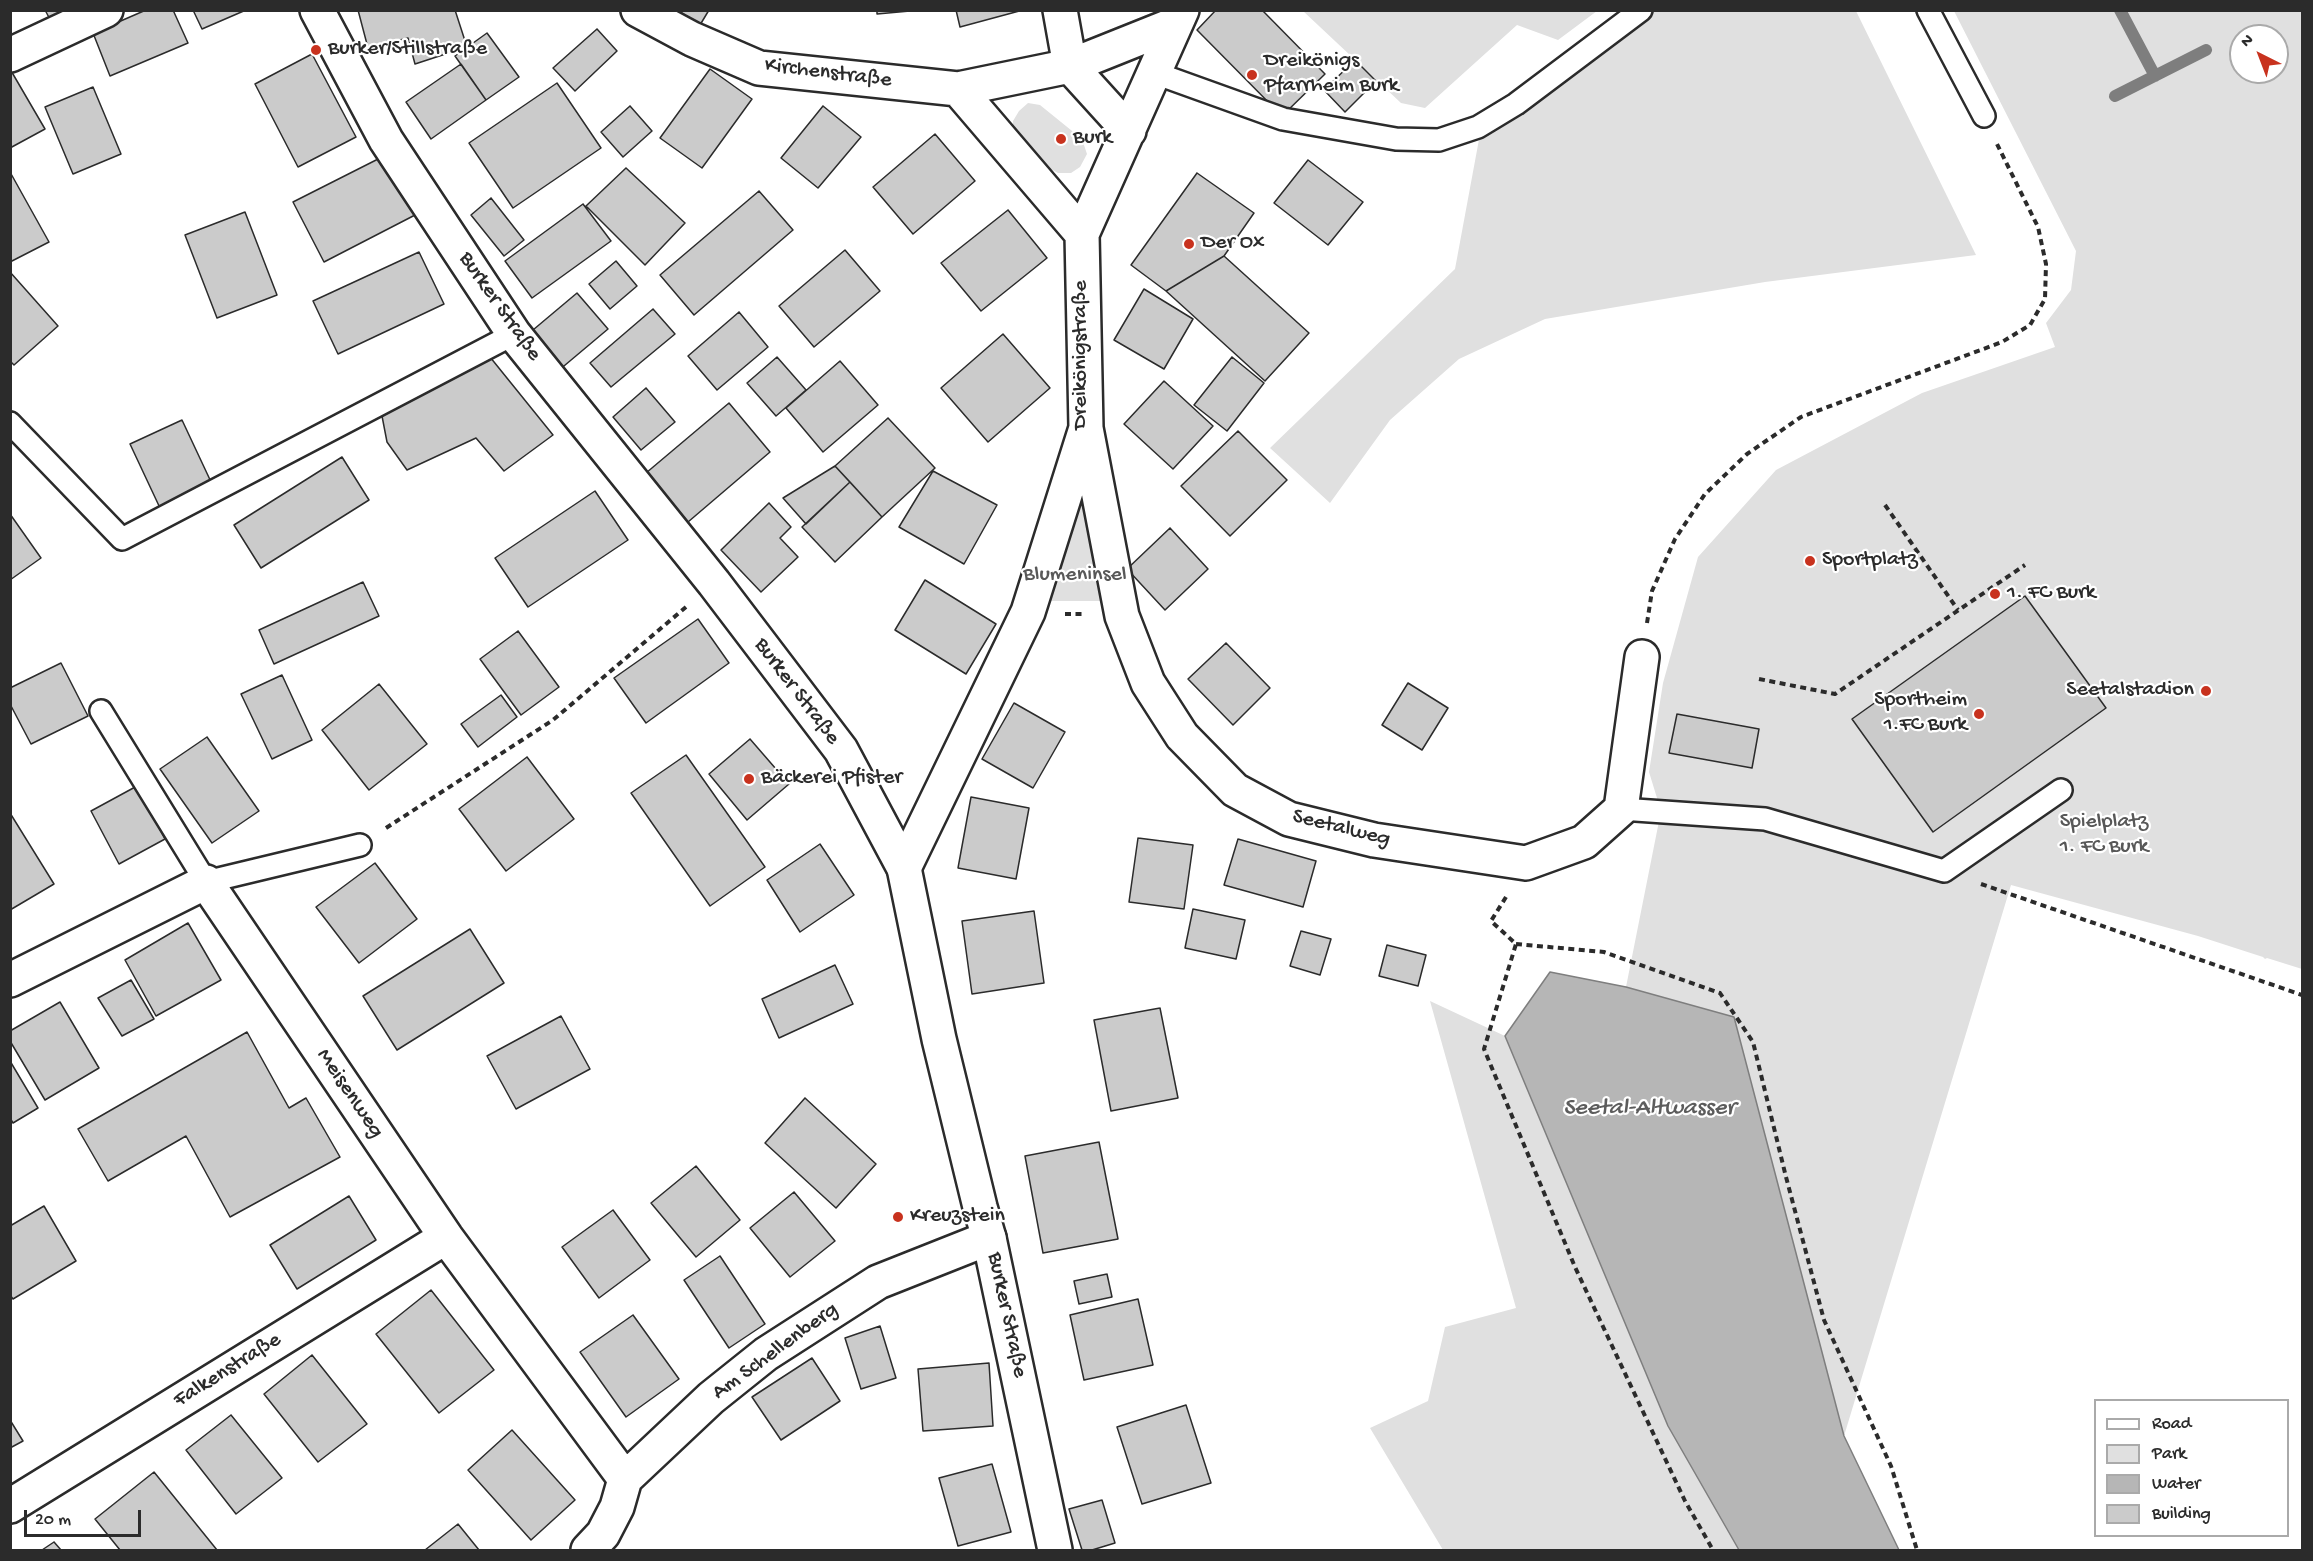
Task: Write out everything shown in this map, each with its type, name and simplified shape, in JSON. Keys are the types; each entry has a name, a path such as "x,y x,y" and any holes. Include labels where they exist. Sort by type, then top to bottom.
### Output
{"street":[{"path":"10,55 106,10"},
{"name":"Burker Straße","path":"317,10 386,140 514,334 714,583 841,750 904,868 939,1039 989,1238 1055,1551"},
{"name":"Kirchenstraße","path":"638,10 692,39 759,68 958,89 1070,66 1178,17"},
{"path":"1060,10 1070,66 1130,131"},
{"name":"Dreikönigstraße","path":"904,868 1028,612 1086,428 1082,234 1130,131 1178,17"},
{"path":"958,89 1082,234"},
{"name":"Seetalweg","path":"1086,428 1122,616 1148,683 1182,736 1235,790 1289,819 1374,840 1526,863 1584,842 1621,809"},
{"path":"1621,809 1642,657"},
{"path":"10,980 206,882"},
{"name":"Meisenweg","path":"206,882 446,1237 625,1479"},
{"name":"Falkenstraße","path":"10,1506 446,1237"},
{"name":"Am Schellenberg","path":"625,1479 711,1398 766,1354 878,1282 989,1238"},
{"path":"588,1551 603,1534 617,1507 625,1479"}],"lane":[{"path":"1155,73 1283,119 1396,139 1439,140 1478,127 1516,104 1641,10"},
{"path":"1928,10 1984,116"},
{"path":"10,423 122,539 514,334"},
{"path":"100,711 206,882 360,845"},
{"path":"1621,809 1765,819 1944,871 2061,790"}],"path":[{"path":"1642,657 1652,591 1675,539 1705,494 1747,454 1801,417 2002,342 2030,325 2045,298 2046,264 2038,227 1984,116"},
{"path":"1885,505 1958,610"},
{"path":"1759,679 1834,694 2025,564"},
{"path":"360,845 553,720 714,583"},
{"path":"1028,612 1122,616"},
{"path":"1526,863 1491,921 1516,944 1604,952 1720,993 1754,1042 1786,1177 1824,1320 1891,1466 1917,1551"},
{"path":"1944,871 2302,995"},
{"path":"1516,944 1484,1049 1575,1267 1685,1500 1713,1551"}],"green space":[{"path":"1303,11 1597,11 1558,40 1517,25 1425,108 1401,103"},
{"path":"1645,11 1856,11 1976,255 1765,282 1545,319 1459,359 1390,420 1330,503 1270,448 1455,269 1480,134"},
{"name":"1. FC Burk","path":"1954,11 2302,11 2302,969 2198,936 2011,885 1844,1436 1734,1018 1626,987 1661,811 1649,772 1663,683 1698,557 1776,470 1922,393 2055,347 2046,323 2071,290 2076,251"},
{"path":"1028,103 1040,105 1082,139 1087,154 1080,167 1071,173 1058,173 1045,166 1013,133 1013,121"},
{"name":"Blumeninsel","path":"1081,476 1104,601 1042,601"},
{"path":"1430,1001 1505,1036 1668,1426 1739,1550 1443,1550 1370,1428 1428,1401 1445,1327 1516,1308"}],"water":[{"name":"Seetal-Altwasser","path":"1550,972 1626,987 1734,1017 1844,1436 1899,1550 1739,1550 1668,1426 1505,1036"}],"building":[{"path":"45,10 75,10 52,23"},
{"path":"146,10 173,10 188,43 110,76 93,33"},
{"path":"193,10 246,10 202,29"},
{"path":"358,10 455,10 467,47 415,64 408,38 368,48"},
{"path":"677,10 709,10 700,25"},
{"path":"877,10 910,10 910,11 877,14"},
{"path":"956,10 1023,10 960,27"},
{"path":"1216,10 1262,10 1325,74 1282,116 1197,30"},
{"path":"597,29 617,51 575,91 553,68"},
{"path":"487,33 519,77 486,100 455,56"},
{"path":"312,54 356,137 298,167 255,84"},
{"path":"1355,60 1376,81 1345,112 1324,90"},
{"path":"461,64 486,100 431,139 406,102"},
{"path":"10,69 45,129 10,148"},
{"path":"710,69 752,99 702,168 660,138"},
{"path":"557,83 601,148 513,208 469,143"},
{"path":"93,87 121,154 73,174 45,107"},
{"path":"630,106 652,131 623,157 601,132"},
{"path":"823,106 861,137 818,188 781,158"},
{"path":"935,134 975,181 913,234 873,187"},
{"path":"386,155 417,214 324,262 293,202"},
{"path":"1308,160 1363,202 1328,245 1274,203"},
{"path":"626,168 685,223 645,265 586,206"},
{"path":"10,172 49,242 10,262"},
{"name":"Der Ox","path":"1197,173 1254,213 1224,256 1166,291 1131,265"},
{"path":"759,191 793,230 694,315 660,275"},
{"path":"491,198 524,240 504,256 471,215"},
{"path":"583,204 611,241 532,298 505,261"},
{"path":"1008,210 1047,258 981,311 941,263"},
{"path":"245,212 277,295 217,318 185,235"},
{"path":"845,250 880,291 814,347 779,306"},
{"path":"419,252 444,304 338,354 313,301"},
{"path":"1224,256 1309,333 1265,381 1166,291"},
{"path":"616,261 637,286 610,309 589,284"},
{"path":"10,272 58,326 14,365 10,361"},
{"path":"1144,289 1193,319 1164,369 1114,340"},
{"path":"577,293 608,329 558,371 527,335"},
{"path":"653,309 675,334 611,387 590,363"},
{"path":"739,312 768,347 717,390 688,356"},
{"path":"1003,334 1050,388 988,442 941,388"},
{"path":"490,357 553,435 504,471 476,438 407,470 387,442 382,416"},
{"path":"777,357 806,390 776,416 747,383"},
{"path":"1232,357 1264,383 1227,431 1194,405"},
{"path":"840,361 878,405 823,452 786,408"},
{"path":"1164,381 1213,426 1173,469 1124,424"},
{"path":"646,388 675,422 641,450 613,417"},
{"path":"729,403 770,452 688,522 646,473"},
{"path":"888,418 935,468 882,517 835,466"},
{"path":"182,420 212,484 160,508 130,444"},
{"path":"1238,431 1287,480 1230,536 1181,486"},
{"path":"342,457 369,500 261,568 234,525"},
{"path":"835,466 850,482 806,524 783,498"},
{"path":"933,471 997,505 964,564 899,527"},
{"path":"850,482 882,517 835,562 802,527"},
{"path":"595,491 628,540 528,607 495,558"},
{"path":"769,503 791,527 780,538 798,557 761,592 721,550"},
{"path":"10,514 41,558 10,580"},
{"path":"1170,528 1208,569 1165,610 1127,569"},
{"path":"925,580 996,624 966,674 895,630"},
{"path":"363,582 379,616 274,664 259,630"},
{"name":"Sportheim 1.FC Burk","path":"2025,596 2106,708 1933,832 1852,719"},
{"path":"698,619 729,663 646,723 614,678"},
{"path":"518,631 559,687 521,715 480,659"},
{"path":"1226,643 1270,688 1233,725 1188,679"},
{"path":"61,663 88,716 31,744 10,704 10,688"},
{"path":"282,675 312,740 272,759 241,694"},
{"path":"1408,683 1448,708 1422,750 1382,725"},
{"path":"379,684 427,744 369,790 322,730"},
{"path":"501,695 517,717 478,747 461,724"},
{"path":"1014,703 1065,732 1033,788 982,759"},
{"path":"1677,714 1759,729 1752,768 1669,753"},
{"path":"207,737 259,811 212,843 160,769"},
{"name":"Bäckerei Pfister","path":"750,739 789,784 747,820 709,774"},
{"path":"686,755 765,867 710,906 631,793"},
{"path":"527,757 574,819 506,871 459,809"},
{"path":"137,786 165,839 119,864 91,811"},
{"path":"971,797 1029,808 1016,879 958,868"},
{"path":"10,813 54,884 10,910"},
{"path":"1138,838 1193,845 1184,909 1129,902"},
{"path":"1238,839 1316,861 1303,907 1224,885"},
{"path":"820,844 854,895 800,932 767,880"},
{"path":"375,863 417,919 359,963 316,907"},
{"path":"1193,909 1245,920 1236,959 1185,948"},
{"path":"1034,911 1044,983 972,994 962,921"},
{"path":"188,923 221,980 156,1016 125,960"},
{"path":"470,929 504,983 397,1050 363,996"},
{"path":"1301,931 1331,939 1320,975 1290,966"},
{"path":"1387,945 1426,955 1418,986 1379,976"},
{"path":"835,965 853,1004 779,1038 762,999"},
{"path":"131,980 154,1019 122,1036 98,998"},
{"path":"60,1002 99,1068 45,1100 10,1041 10,1031"},
{"path":"1160,1008 1178,1098 1111,1111 1094,1020"},
{"path":"561,1016 590,1069 516,1109 487,1056"},
{"path":"247,1032 289,1108 306,1098 340,1157 230,1217 186,1136 108,1181 78,1129"},
{"path":"10,1061 38,1108 13,1123 10,1118"},
{"path":"805,1098 876,1164 836,1208 765,1143"},
{"path":"1099,1142 1118,1239 1043,1253 1025,1156"},
{"path":"696,1166 740,1220 696,1257 651,1203"},
{"path":"794,1192 835,1241 790,1277 750,1228"},
{"path":"349,1196 376,1240 297,1289 270,1245"},
{"path":"44,1206 76,1261 13,1299 10,1295 10,1226"},
{"path":"613,1210 650,1260 599,1298 562,1247"},
{"path":"720,1256 765,1324 729,1348 684,1280"},
{"path":"1107,1274 1112,1297 1079,1304 1074,1281"},
{"path":"431,1290 494,1370 439,1413 376,1334"},
{"path":"1138,1299 1153,1365 1084,1380 1070,1315"},
{"path":"633,1315 679,1379 626,1417 580,1352"},
{"path":"880,1326 896,1378 861,1389 845,1338"},
{"path":"312,1355 367,1424 318,1462 264,1394"},
{"path":"812,1358 840,1401 781,1440 752,1397"},
{"path":"989,1363 993,1426 923,1431 918,1369"},
{"path":"1186,1405 1211,1483 1142,1504 1117,1427"},
{"path":"231,1415 282,1478 236,1514 186,1450"},
{"path":"10,1420 23,1441 10,1448"},
{"path":"512,1430 575,1500 531,1540 468,1470"},
{"path":"992,1464 1011,1532 958,1546 939,1478"},
{"path":"154,1472 217,1550 120,1550 95,1519"},
{"path":"1102,1500 1115,1543 1092,1550 1082,1550 1069,1509"},
{"path":"458,1524 479,1550 425,1550"},
{"path":"54,1542 61,1550 42,1550"}],"waterway":[{"path":"2120,10 2155,76"},
{"path":"2115,96 2206,50"}],"place":[{"name":"Burker/Stillstraße","path":"316,50"},
{"name":"Dreikönigs Pfarrheim Burk","path":"1252,75"},
{"name":"Burk","path":"1061,139"},
{"name":"Der Ox","path":"1189,244"},
{"name":"Sportplatz","path":"1810,561"},
{"name":"1. FC Burk","path":"1995,594"},
{"name":"Seetalstadion","path":"2206,691"},
{"name":"Sportheim 1.FC Burk","path":"1979,714"},
{"name":"Bäckerei Pfister","path":"749,779"},
{"name":"Kreuzstein","path":"898,1217"}],"park label":[{"name":"Spielplatz 1. FC Burk","path":"2104,836"}]}
